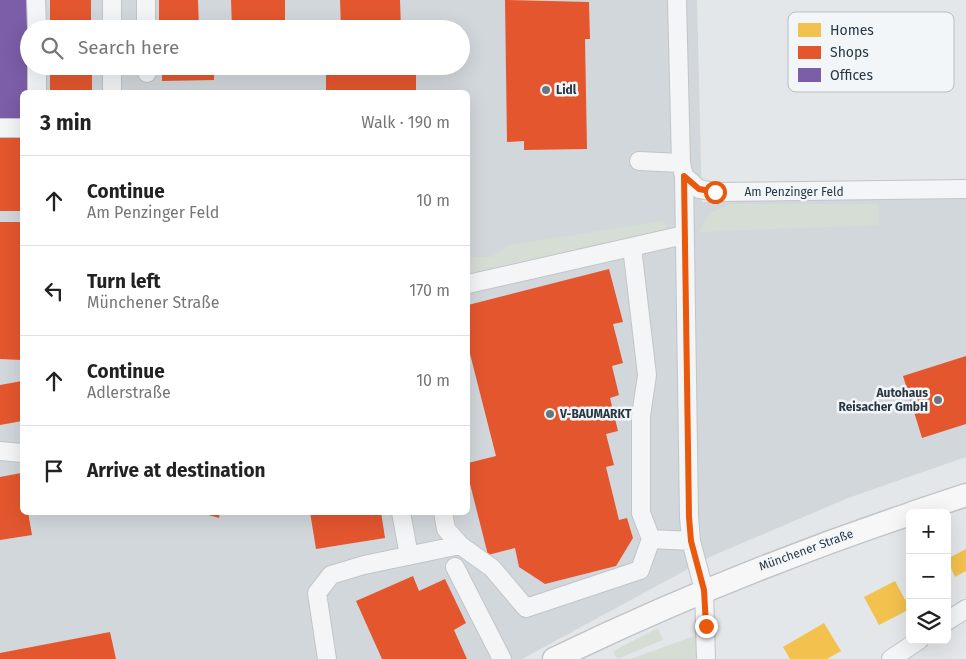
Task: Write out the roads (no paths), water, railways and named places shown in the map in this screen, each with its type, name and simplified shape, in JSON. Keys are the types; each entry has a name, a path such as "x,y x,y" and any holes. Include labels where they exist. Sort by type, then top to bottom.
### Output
{"main road":[{"name":"Münchener Straße","path":"923,509 966,494"},
{"name":"Münchener Straße","path":"554,659 704,590 778,560 906,515"}],"street":[{"path":"36,0 37,20"},
{"path":"112,0 112,20"},
{"path":"146,0 146,20"},
{"path":"677,0 683,169 691,541 704,590 706,659"},
{"path":"37,75 37,90"},
{"path":"112,75 112,90"},
{"path":"0,128 20,128"},
{"path":"639,161 683,169"},
{"name":"Am Penzinger Feld","path":"683,169 699,189 715,192 966,189"},
{"path":"470,284 684,235"},
{"path":"444,515 446,529 460,545 492,568 526,608 640,570 651,540 641,513 641,416 647,375 632,247"},
{"path":"0,451 20,452"},
{"path":"402,515 409,556"},
{"path":"651,540 691,541"},
{"path":"327,659 317,593 331,575 460,545"},
{"path":"455,568 502,659"},
{"path":"951,618 966,609"},
{"path":"891,659 913,644"}],"place":[{"name":"Lidl","path":"546,90"},
{"name":"Autohaus Reisacher GmbH","path":"938,400"},
{"name":"V-BAUMARKT","path":"550,414"}]}
